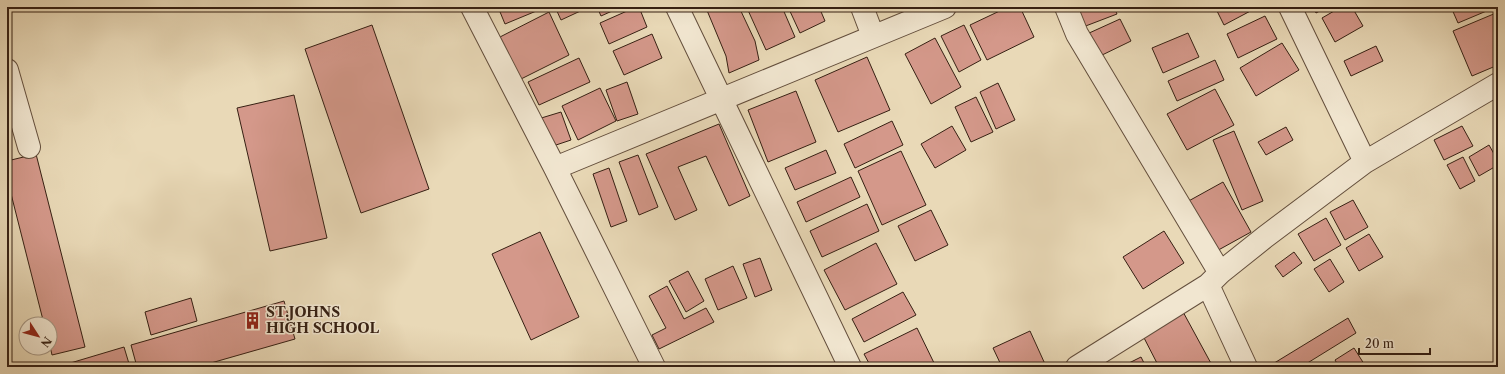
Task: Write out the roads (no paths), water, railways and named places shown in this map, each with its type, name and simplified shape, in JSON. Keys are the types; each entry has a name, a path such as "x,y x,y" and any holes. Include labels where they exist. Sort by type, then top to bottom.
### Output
{"street":[{"path":"472,7 555,168 654,367"},
{"path":"677,7 850,367"},
{"path":"862,7 873,36"},
{"path":"555,168 944,7"},
{"path":"1066,7 1077,34 1214,279 1246,367"},
{"path":"1290,7 1365,162"},
{"path":"7,70 29,147"},
{"path":"1077,367 1214,279 1265,237 1365,162 1498,84"}],"place":[{"name":"ST.JOHNS HIGH SCHOOL","path":"253,320"}]}
